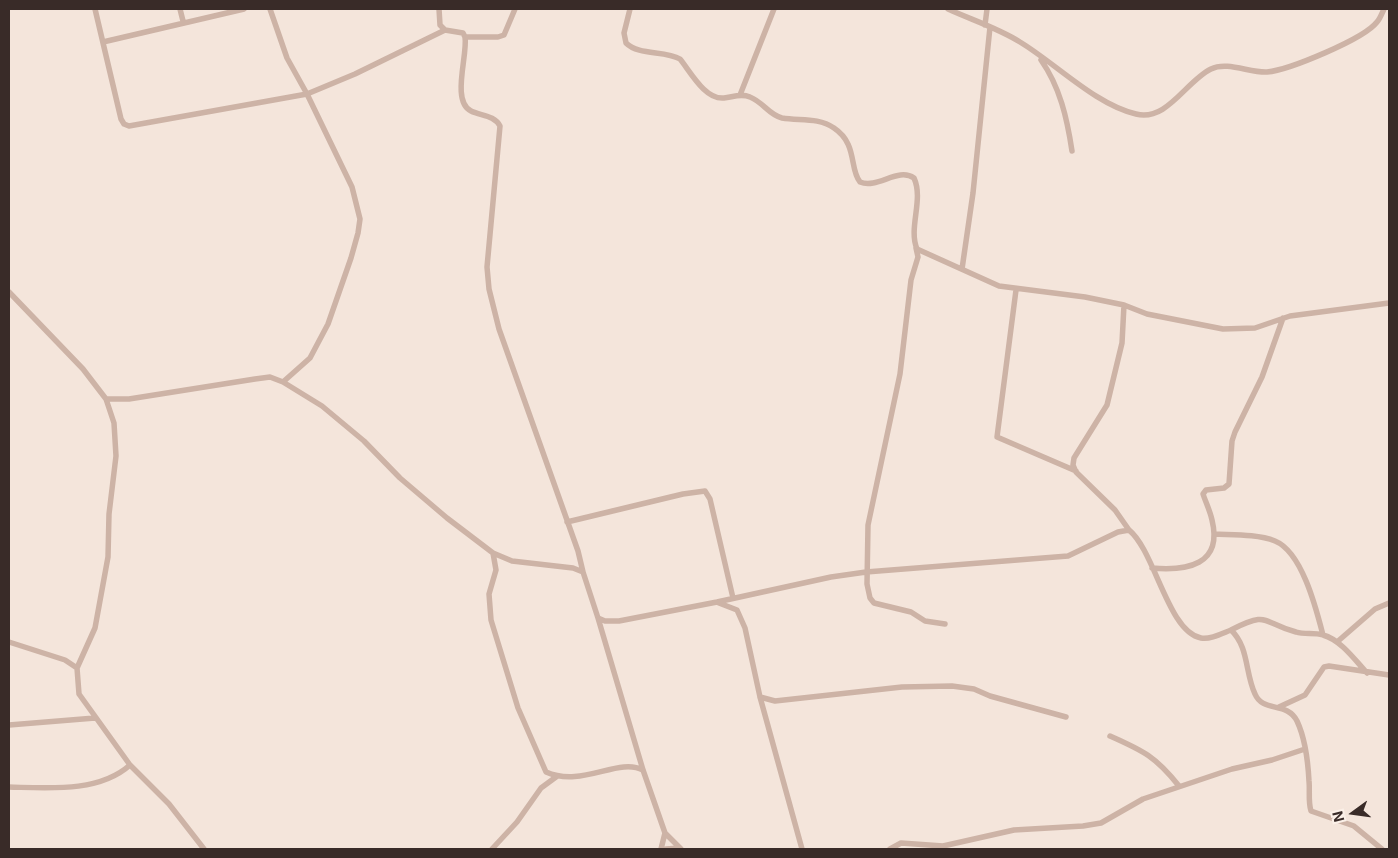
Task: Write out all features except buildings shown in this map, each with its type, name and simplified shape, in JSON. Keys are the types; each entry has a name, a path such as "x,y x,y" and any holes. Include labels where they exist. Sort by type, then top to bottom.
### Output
{"street":[{"path":"95,9 121,118 124,124 129,126 307,94 446,30 458,31 465,37 498,37 504,34 515,9"},
{"path":"180,9 183,22"},
{"path":"103,42 244,9"},
{"path":"270,9 287,58 307,94 352,187 360,219 358,233 328,324 316,350 303,366 283,382"},
{"path":"438,9 440,25 446,30"},
{"path":"630,9 624,38 630,46 674,55 680,59 704,90 715,97 721,99 740,94 758,101 779,117 812,120 836,129 850,146 856,174 860,182 869,184 905,175 914,178 917,196 915,246 918,257 911,280 900,374 868,525 866,572 871,602 911,612 925,621 945,624"},
{"path":"740,94 774,9"},
{"path":"948,9 1022,43 1038,56 1100,97 1125,111 1151,115 1160,111 1212,68 1226,67 1268,72 1283,68 1357,37 1378,22 1384,9"},
{"path":"962,269 973,193 987,9"},
{"path":"465,37 461,99 470,111 494,118 500,126 501,132 488,251 489,289 502,338 568,522 643,770 665,833 680,848"},
{"path":"1038,56 1059,93 1068,122 1072,151"},
{"path":"915,246 921,253 962,269 985,282 1016,290 1085,297 1124,305 1147,314 1210,328 1233,330 1255,328 1283,318 1389,303"},
{"path":"1016,290 997,437 1076,472 1116,510 1152,568 1182,626 1192,636 1203,639 1248,622 1264,619 1296,632 1323,635 1337,642 1367,673"},
{"path":"9,292 83,369 106,399 112,413 116,438 108,557 94,628 77,668 78,694 130,765 170,804 204,849"},
{"path":"1076,472 1073,465 1074,458 1107,405 1122,343 1124,305"},
{"path":"1152,568 1181,568 1204,560 1209,555 1214,534 1212,520 1203,494 1206,490 1224,488 1229,484 1232,442 1235,432 1262,377 1283,318"},
{"path":"106,399 129,399 270,377 283,382 322,406 364,441 433,506 493,553 512,561 573,568 583,572"},
{"path":"568,522 705,491 710,499 733,598"},
{"path":"598,618 606,621 619,620 717,602 831,577 866,572 1068,556 1118,532 1129,530"},
{"path":"1214,534 1267,539 1282,546 1297,562 1316,610 1323,635"},
{"path":"493,553 496,570 489,594 491,620 518,708 546,772 556,777 589,776 631,765 643,770"},
{"path":"740,597 738,610 802,849"},
{"path":"717,602 738,610"},
{"path":"1337,642 1375,609 1389,603"},
{"path":"1231,630 1243,647 1250,681 1258,700 1263,705 1285,708 1296,719 1304,749 1311,811 1316,815 1354,826 1382,849"},
{"path":"9,642 65,660 77,668"},
{"path":"1279,707 1305,695 1324,668 1329,666 1389,675"},
{"path":"760,697 770,701 799,700 902,687 952,686 974,689 990,696 1066,717"},
{"path":"764,711 770,701"},
{"path":"9,725 95,718"},
{"path":"1110,736 1146,752 1161,764 1179,786"},
{"path":"890,849 901,843 943,846 1014,830 1083,826 1100,823 1143,799 1232,769 1272,760 1304,749"},
{"path":"9,787 42,789 92,783 114,776 130,765"},
{"path":"492,849 517,822 541,788 546,772"},
{"path":"541,788 556,777"},
{"path":"661,849 665,833"},
{"path":"666,849 680,848"}]}
